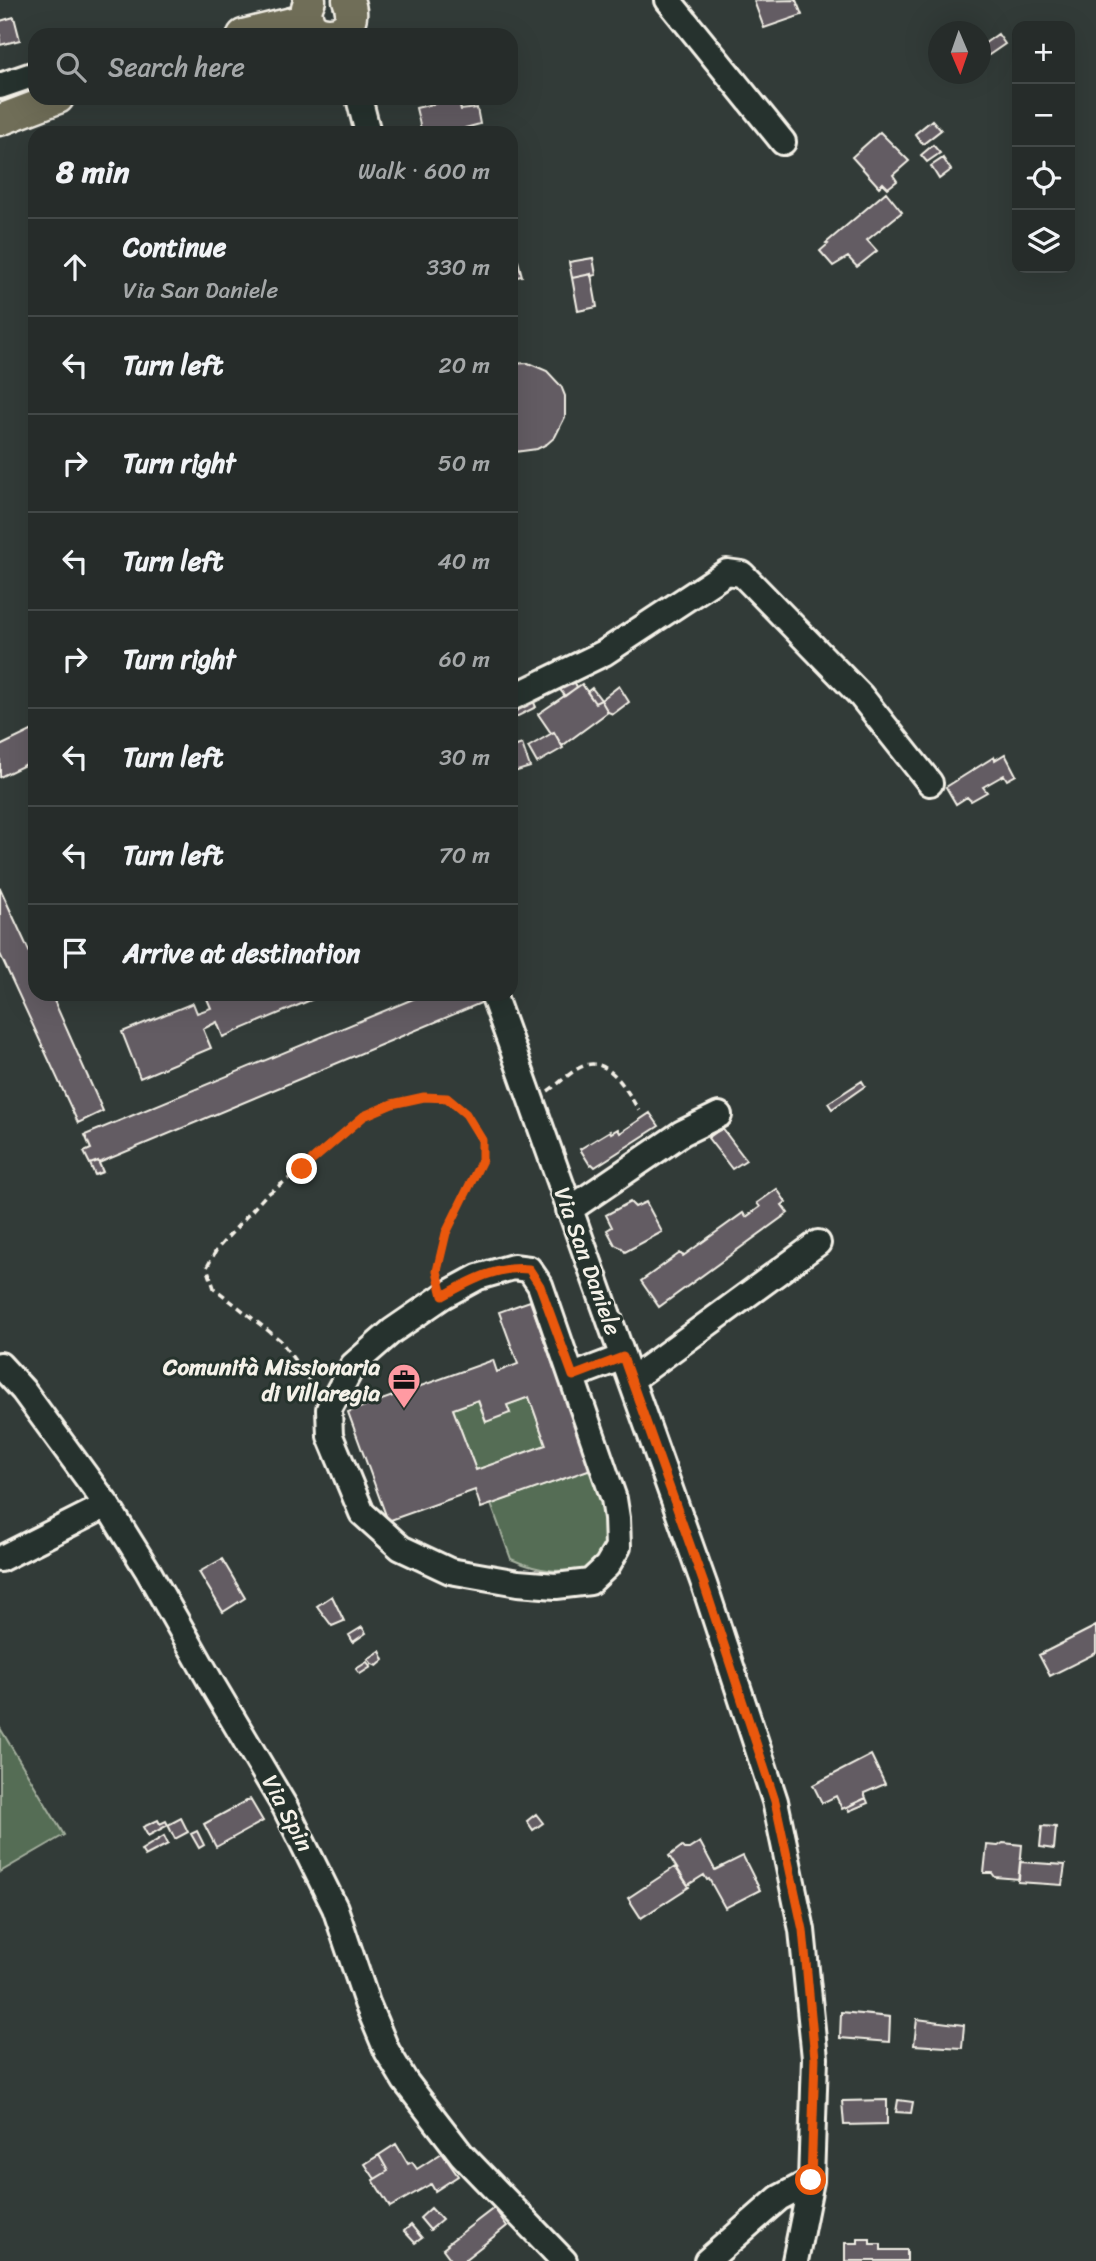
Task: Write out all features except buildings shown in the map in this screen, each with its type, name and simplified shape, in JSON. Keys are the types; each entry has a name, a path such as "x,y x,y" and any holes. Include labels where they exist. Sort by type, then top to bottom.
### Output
{"main road":[{"path":"345,28 351,16 349,0"},
{"path":"261,28 309,9 315,28"},
{"path":"0,120 40,105"}],"street":[{"path":"668,0 783,142"},
{"path":"0,86 28,76"},
{"path":"361,105 366,126"},
{"path":"518,695 604,653 727,572 742,574 861,696 930,783"},
{"name":"Via San Daniele","path":"495,1001 704,1584 775,1801 803,1930 815,2058 811,2180 795,2261"},
{"path":"569,1210 682,1133 719,1115"},
{"path":"573,1376 627,1368 818,1243"},
{"path":"513,1267 529,1269 540,1286 573,1376 614,1499 618,1547 607,1566 590,1582 556,1586 518,1583 450,1571 401,1548 362,1513 330,1436 329,1409 353,1365 392,1331 443,1296 478,1277 513,1267"},
{"name":"Via Spin","path":"0,1365 23,1390 107,1505 250,1745 315,1865 335,1908 363,1992 387,2051 405,2081 462,2154 564,2261"},
{"path":"0,1559 107,1505"},
{"path":"707,2261 779,2198 811,2180"}],"path":[{"path":"531,1103 588,1065 601,1066 612,1074 624,1086 639,1111"},
{"path":"329,1409 279,1340 214,1288 207,1267 217,1250 265,1196 364,1116 392,1104 424,1097 447,1098 466,1114 482,1140 482,1160 446,1233 437,1271 443,1296"}],"green space":[{"path":"529,1397 546,1445 476,1470 453,1409 478,1400 510,1413 507,1405"},
{"path":"591,1469 605,1514 606,1551 595,1567 552,1570 532,1567 511,1559 491,1504"},
{"path":"0,1728 64,1835 0,1872"}],"place":[{"name":"Comunità Missionaria di Villaregia","path":"404,1410"}],"route":[{"path":"302,1169 364,1116 392,1104 424,1097 447,1098 466,1114 482,1140 482,1160 446,1233 437,1271 443,1296 478,1277 513,1267 529,1269 540,1286 573,1376 623,1357 704,1584 775,1801 803,1930 815,2058 811,2180"}]}
